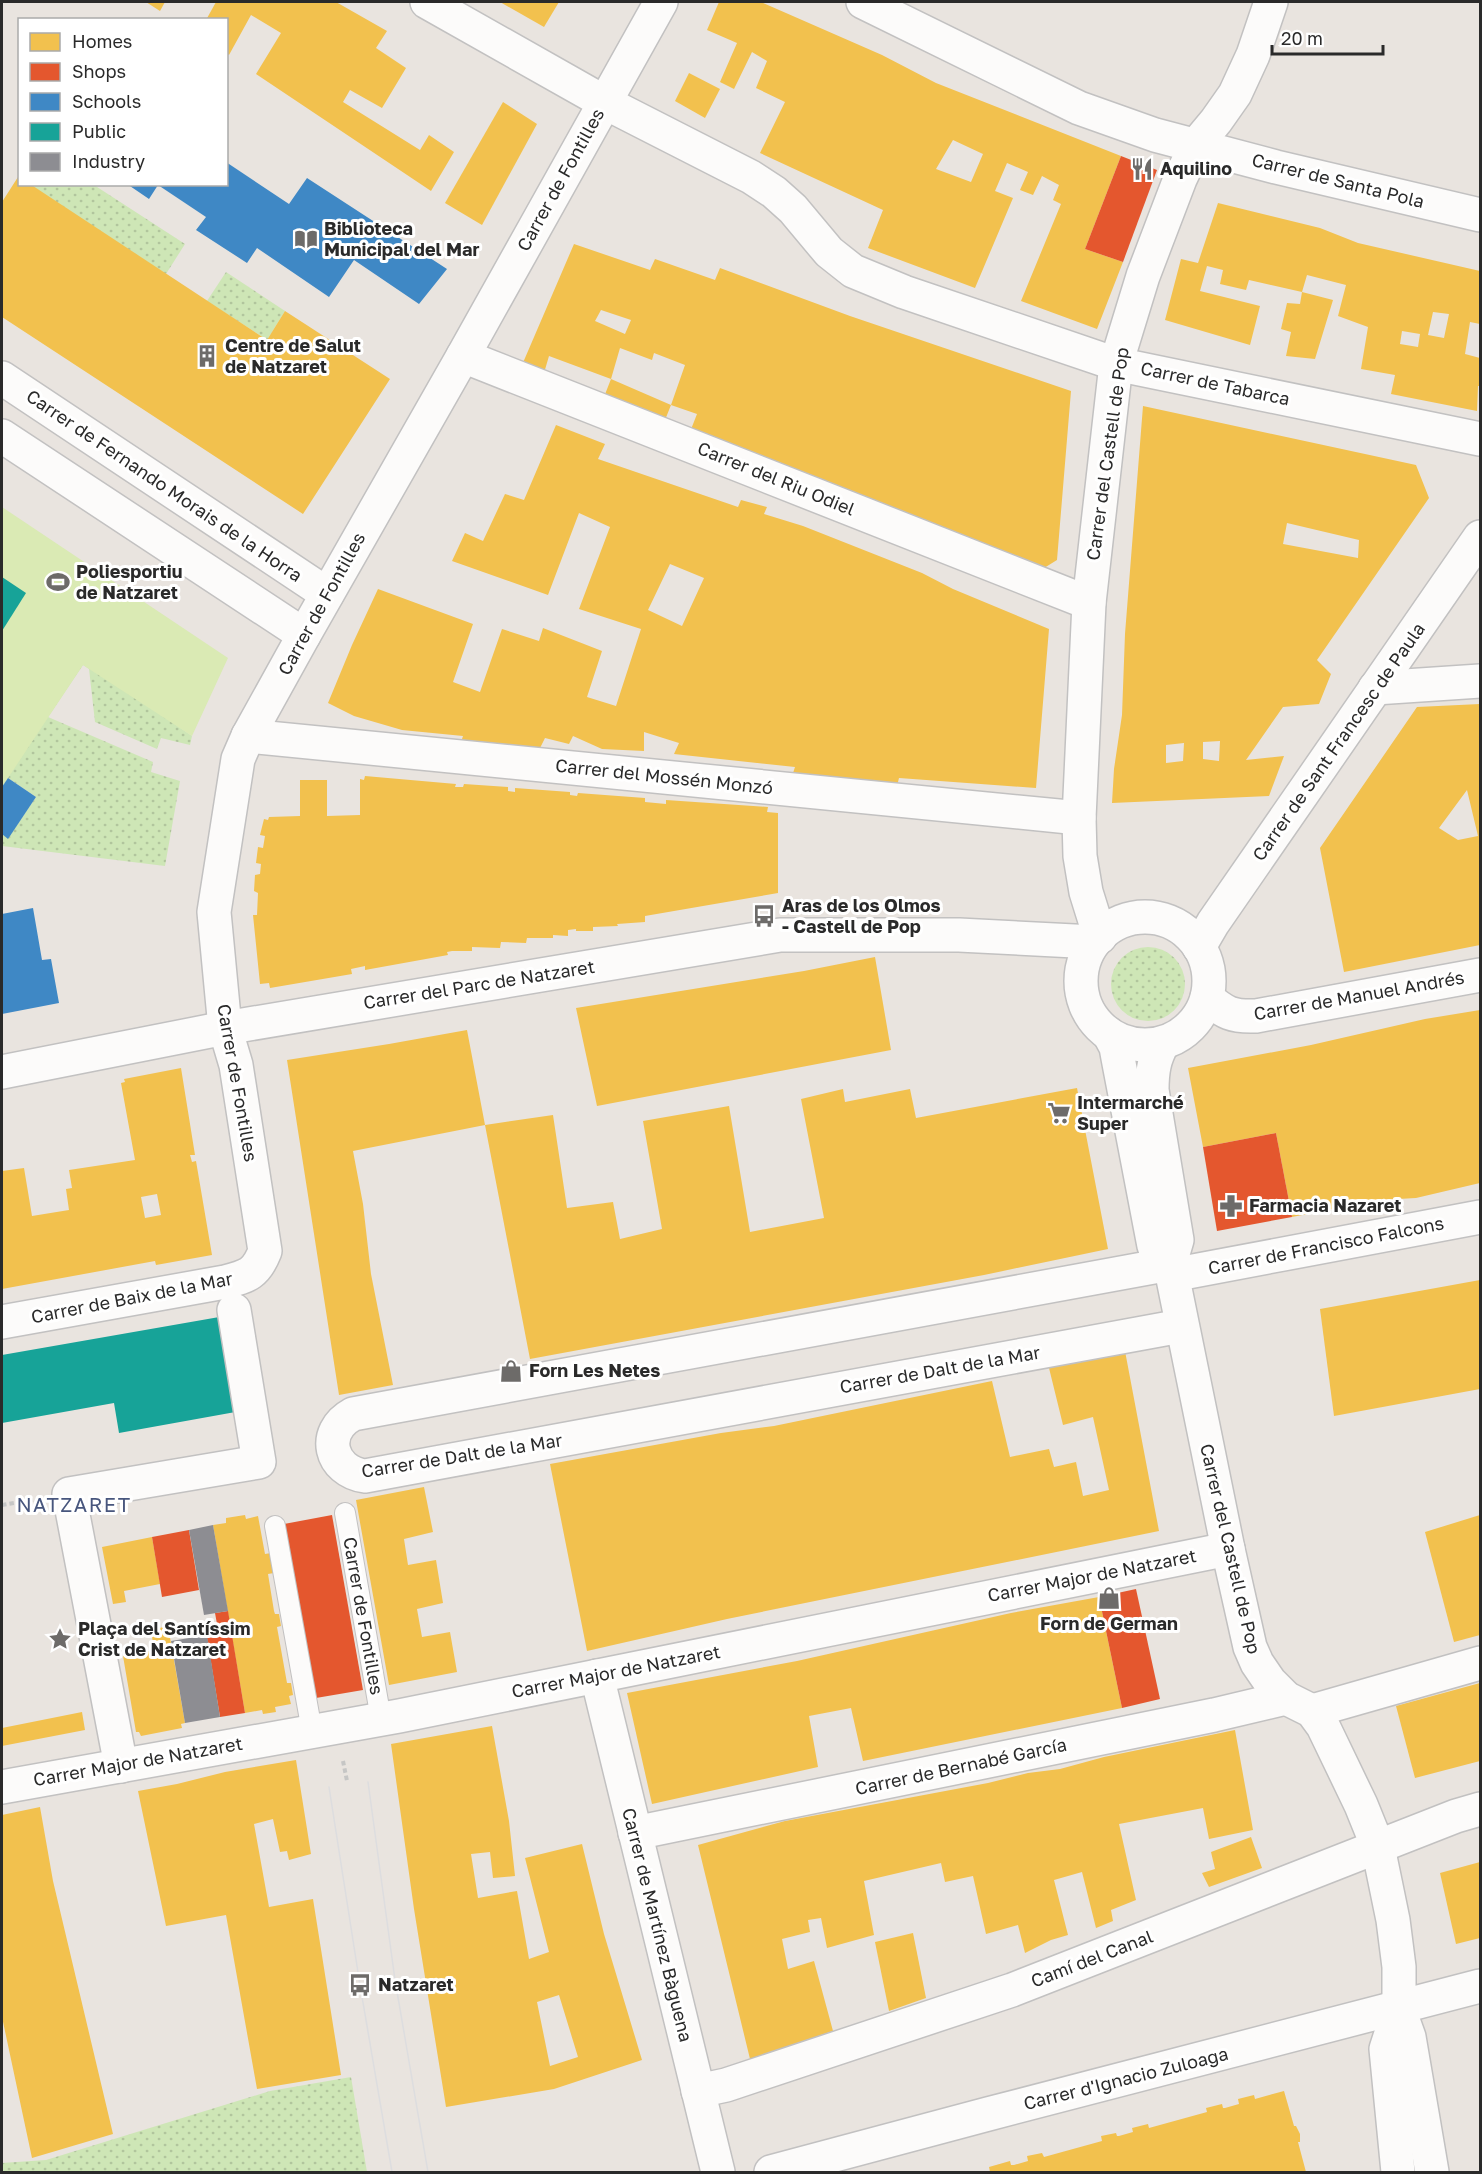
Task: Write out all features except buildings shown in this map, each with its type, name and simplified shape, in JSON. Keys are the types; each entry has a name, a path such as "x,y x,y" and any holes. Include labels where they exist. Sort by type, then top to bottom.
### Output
{"street":[{"name":"Carrer de Tabarca","path":"427,2 604,102 751,177 774,192 793,209 828,252 853,271 904,292 1116,364 1480,439"},
{"name":"Carrer de Fontilles","path":"259,1266 265,1251 236,1065 225,1028 214,912 238,759 248,736 304,635 661,2"},
{"name":"Carrer de Santa Pola","path":"863,2 1079,108 1155,135 1480,216"},
{"name":"Carrer del Castell de Pop","path":"1097,939 1080,856 1079,818 1089,603 1116,364 1143,276 1180,179 1196,145 1235,94 1253,55 1271,2"},
{"name":"Carrer del Riu Odiel","path":"463,356 1089,603"},
{"name":"Carrer de Fernando Morais de la Horra","path":"2,378 327,594"},
{"path":"2,436 304,635"},
{"name":"Carrer de Sant Francesc de Paula","path":"1199,947 1213,923 1480,537"},
{"path":"1376,688 1480,681"},
{"name":"Carrer del Mossén Monzó","path":"248,736 1079,818"},
{"path":"1145,917 1165,920 1183,929 1199,947 1205,960 1209,979 1207,998 1198,1018 1183,1033 1163,1043 1144,1045 1126,1042 1109,1034 1097,1024 1088,1011 1083,996 1082,975 1087,954 1097,939 1112,926 1145,917"},
{"name":"Carrer del Parc de Natzaret","path":"2,1071 225,1028 780,935 959,935 1097,939"},
{"name":"Carrer de Manuel Andrés","path":"1207,998 1224,1012 1238,1017 1256,1016 1480,975"},
{"name":"Carrer del Castell de Pop","path":"1109,1034 1116,1047 1154,1246 1171,1270"},
{"name":"Carrer del Castell de Pop","path":"1163,1043 1155,1057 1152,1090 1177,1240 1171,1270 1250,1647 1257,1663 1270,1682 1323,1726 1378,1846 1394,1920 1399,1967 1399,2009 1386,2049 1398,2172"},
{"name":"Carrer de Francisco Falcons","path":"1171,1270 1480,1217"},
{"name":"Carrer de Baix de la Mar","path":"2,1323 225,1282 244,1277 259,1266"},
{"name":"Carrer de Dalt de la Mar","path":"1171,1270 353,1414 337,1427 332,1445 335,1457 342,1467 352,1474 365,1476 1181,1326"},
{"path":"121,1766 69,1494 259,1462 234,1310"},
{"name":"Carrer Major de Natzaret","path":"2,1787 381,1719 1228,1549"},
{"name":"Carrer de Bernabé García","path":"635,1833 1203,1717 1299,1705 1480,1663"},
{"name":"Carrer de Martínez Bàguena","path":"597,1676 718,2172"},
{"name":"Camí del Canal","path":"698,2091 726,2085 1012,1990 1378,1846 1480,1809"},
{"name":"Carrer d'Ignacio Zuloaga","path":"771,2172 1480,1986"},
{"name":"Carrer del Castell de Pop","path":"1399,2009 1409,2037 1432,2172"}],"lane":[{"name":"Carrer de Fontilles","path":"345,1513 381,1719"},
{"path":"275,1526 312,1731"}],"green space":[{"path":"32,186 96,186 185,244 166,274"},
{"path":"226,272 285,311 267,340 207,301"},
{"name":"Poliesportiu de Natzaret","path":"2,507 228,658 192,736 83,665 2,787"},
{"path":"59,643 192,736 190,745 161,738 157,749 95,722 89,669 83,665 48,717 153,762 151,772 180,781 165,866 2,846 2,834 8,838 36,797 8,778 2,787 2,674"},
{"path":"1148,947 1162,950 1174,958 1182,970 1185,984 1182,998 1174,1010 1162,1018 1148,1021 1134,1018 1122,1010 1114,998 1111,984 1114,970 1122,958 1134,950"},
{"path":"351,2077 367,2172 2,2172 2,2163 46,2160 270,2091"}],"tram line":[{"path":"368,1782 395,1980 428,2172"},
{"path":"329,1787 392,2172"}],"place":[{"name":"Aquilino","path":"1142,169"},
{"name":"Biblioteca Municipal del Mar","path":"306,239"},
{"name":"Centre de Salut de Natzaret","path":"207,356"},
{"name":"Poliesportiu de Natzaret","path":"58,582"},
{"name":"Aras de los Olmos - Castell de Pop","path":"764,916"},
{"name":"Intermarché Super","path":"1059,1113"},
{"name":"Farmacia Nazaret","path":"1231,1206"},
{"name":"Forn Les Netes","path":"511,1371"},
{"name":"Forn de German","path":"1109,1598"},
{"name":"Plaça del Santíssim Crist de Natzaret","path":"60,1639"},
{"name":"Natzaret","path":"360,1985"}],"district":[{"name":"NATZARET","path":"74,1505"}]}
